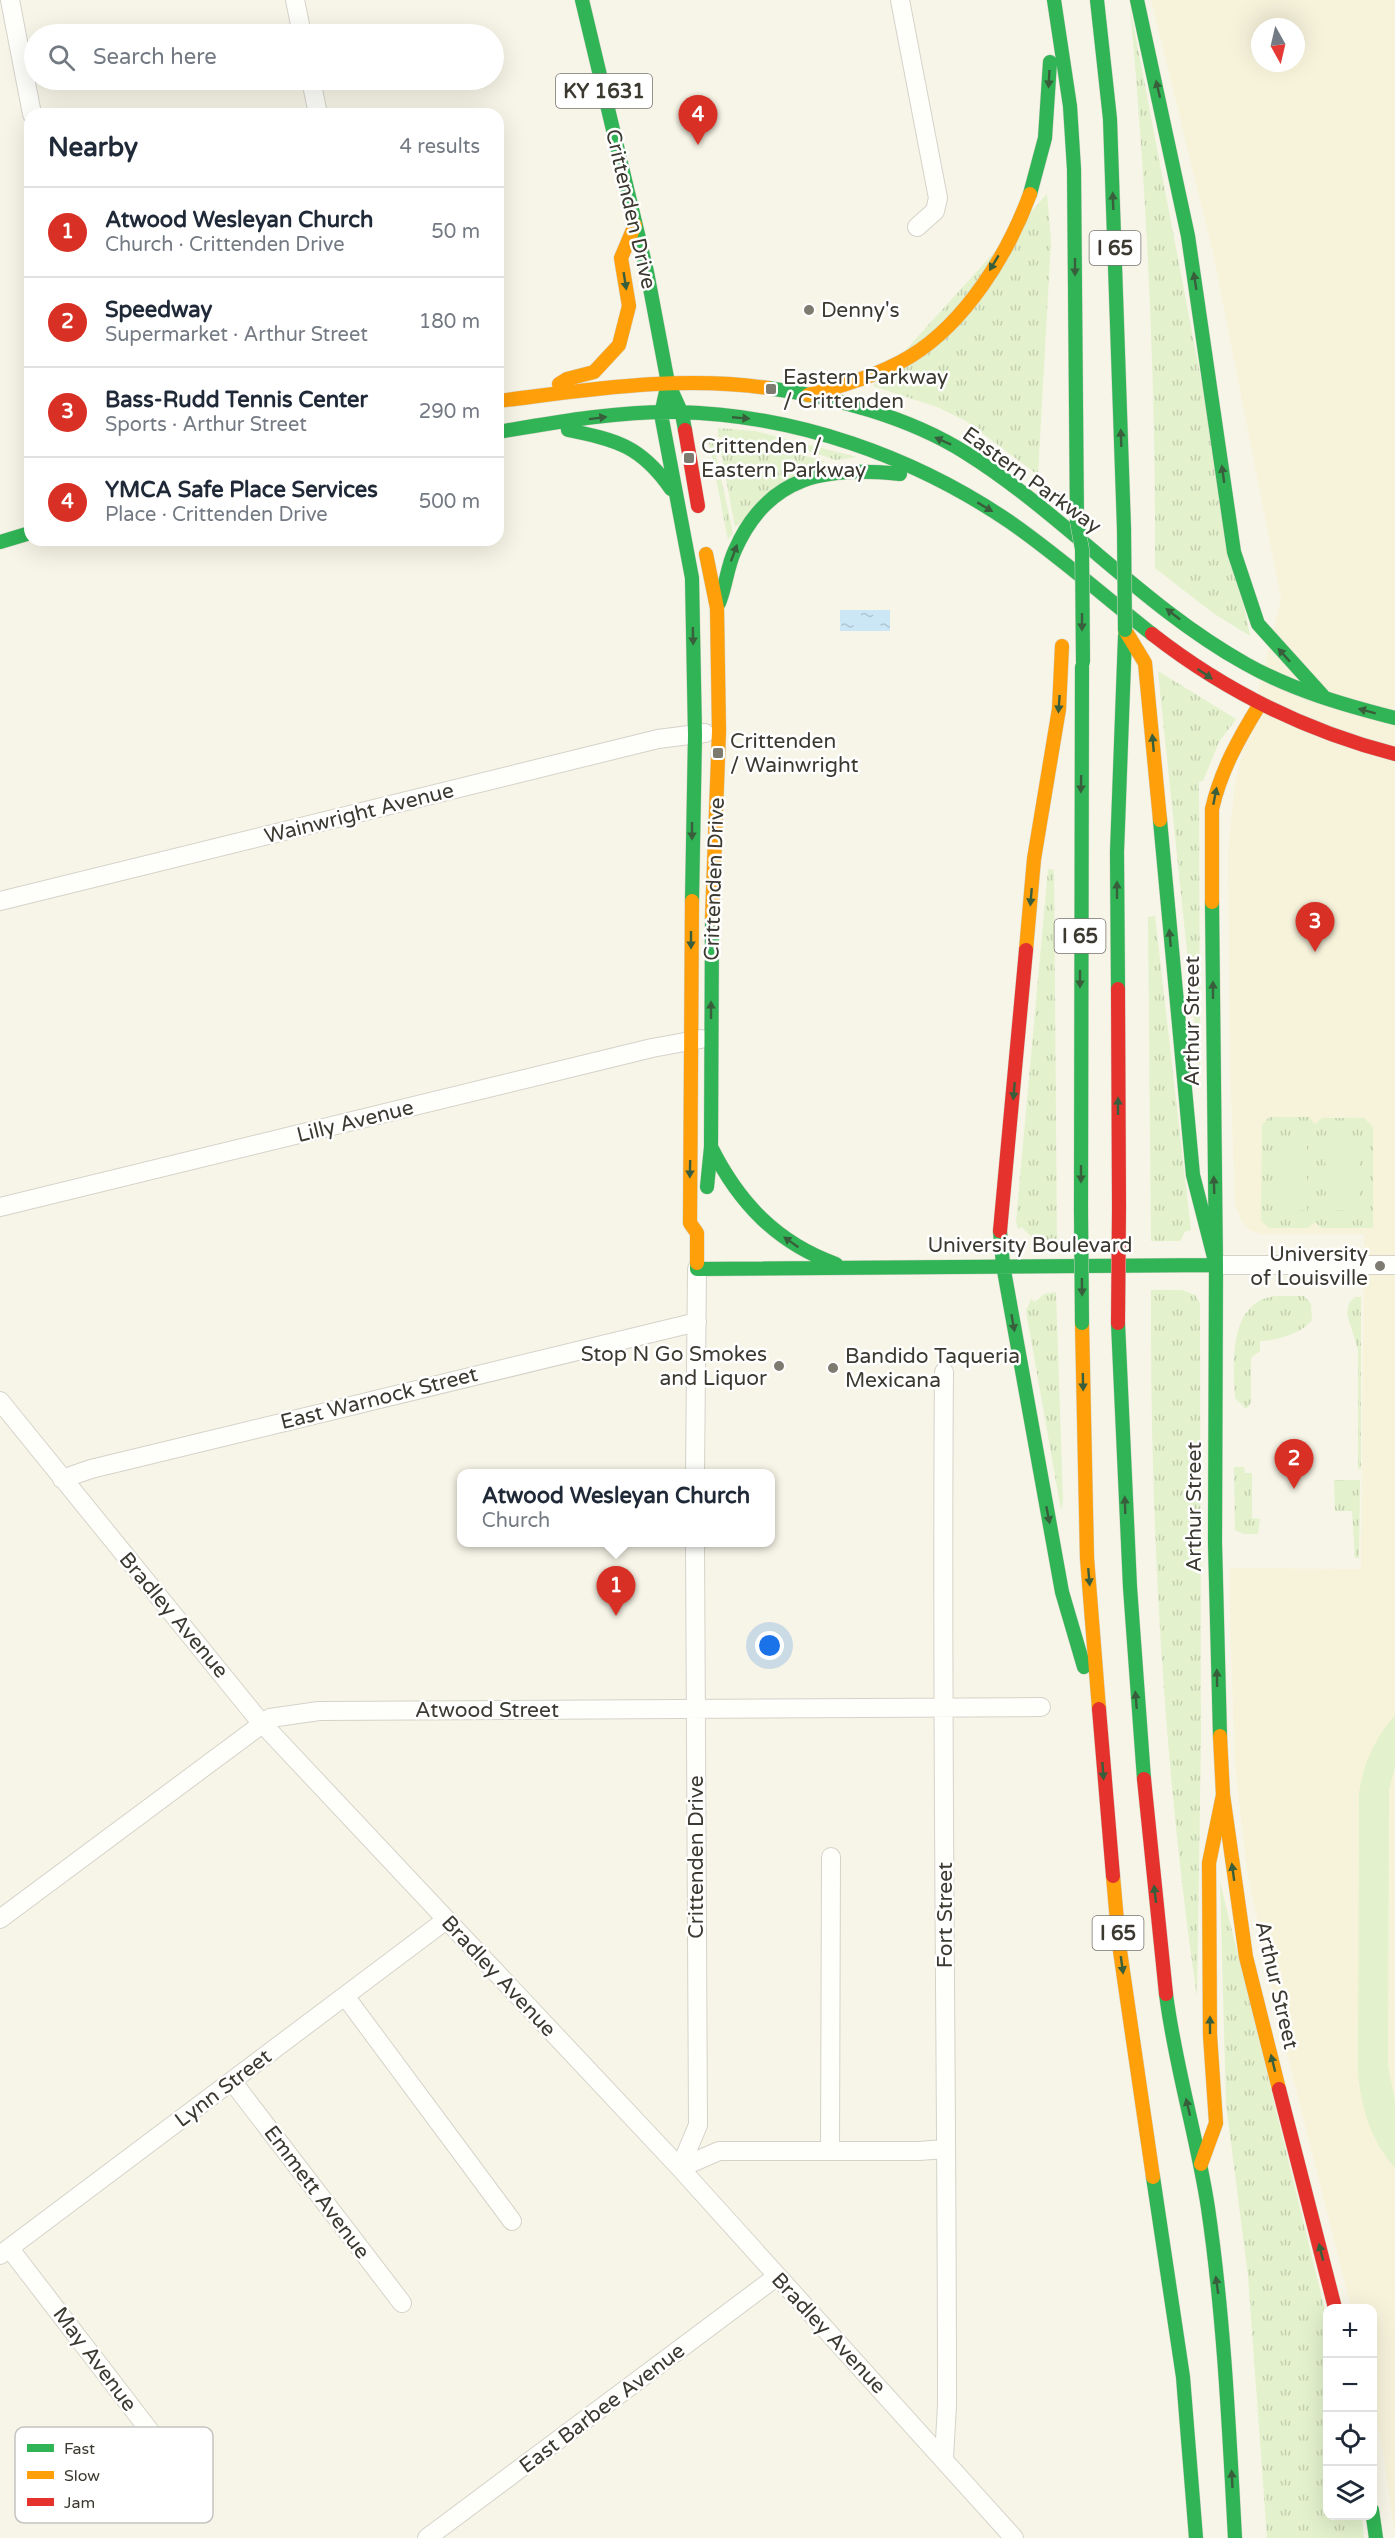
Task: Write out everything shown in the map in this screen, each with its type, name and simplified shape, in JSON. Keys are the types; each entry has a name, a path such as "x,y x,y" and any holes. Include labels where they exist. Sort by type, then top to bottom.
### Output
{"main road":[{"name":"Crittenden Drive","path":"582,0 635,225 668,383 682,414 700,520"},
{"path":"808,395 864,379 916,353 971,298 991,270 1029,200 1043,150 1053,0"},
{"name":"I 65","path":"1053,0 1070,106 1074,168 1077,522 1082,549 1081,1209 1088,1558 1119,1944 1183,2377 1196,2538"},
{"name":"I 65","path":"1097,0 1110,119 1123,496 1124,695 1117,852 1118,1323 1131,1621 1152,1871 1171,2031 1201,2164 1229,2403 1235,2538"},
{"path":"1137,0 1188,236 1209,367 1234,552 1258,624 1324,697"},
{"path":"540,396 567,379 594,372 619,345 629,306 621,258 635,225"},
{"name":"Eastern Parkway","path":"504,400 668,383 717,382 808,395 908,427 951,445 986,468 1213,644 1276,679 1324,697 1395,718"},
{"name":"Crittenden Drive","path":"668,383 662,414 666,450 692,578 695,735 692,810 690,1223 697,1233 698,1269"},
{"path":"504,431 630,414 682,414 759,420 795,426 866,449 934,479 1000,516 1186,661 1260,704 1301,722 1395,754"},
{"path":"542,425 632,446 655,464 678,501"},
{"path":"717,608 727,586 728,570 734,549 759,509 784,488 814,474 849,469 934,479"},
{"path":"1061,580 1060,547 1077,522"},
{"path":"0,542 24,535"},
{"name":"Crittenden Drive","path":"704,541 711,589 717,608 719,731 712,882 711,1147 707,1204"},
{"path":"1125,630 1145,663 1193,1175 1216,1265"},
{"path":"1062,640 1059,709 1034,859 1000,1227 1003,1265 1062,1592 1076,1648 1099,1705"},
{"name":"Arthur Street","path":"1260,704 1230,753 1216,787 1212,809 1216,1632 1223,1795 1246,1957 1334,2304"},
{"path":"1301,722 1370,731"},
{"path":"711,1147 734,1190 752,1213 808,1254 843,1267"},
{"path":"697,1233 707,1223"},
{"name":"University Boulevard","path":"698,1269 1216,1265"},
{"path":"1201,2164 1216,2123 1210,2035 1209,1863 1223,1795"},
{"path":"1373,2520 1376,2538"}],"street":[{"path":"10,0 24,73"},
{"path":"295,0 300,24"},
{"path":"900,0 938,198 934,211 917,227"},
{"path":"27,90 31,108"},
{"path":"313,90 317,108"},
{"name":"Wainwright Avenue","path":"0,901 646,742 719,731"},
{"name":"Lilly Avenue","path":"0,1207 711,1037"},
{"path":"1216,1265 1395,1265"},
{"name":"Crittenden Drive","path":"694,1469 698,1269"},
{"name":"East Warnock Street","path":"62,1479 91,1469 697,1322"},
{"name":"Fort Street","path":"944,1372 942,1708 945,1858 947,2405 944,2458"},
{"name":"Bradley Avenue","path":"0,1401 263,1723 680,2168 1014,2538"},
{"name":"Crittenden Drive","path":"680,2168 698,2125 695,1547"},
{"name":"Atwood Street","path":"0,1919 270,1718 319,1711 1041,1707"},
{"path":"830,2151 831,1857"},
{"name":"Lynn Street","path":"5,2252 446,1920"},
{"path":"345,1996 512,2221"},
{"name":"Emmett Avenue","path":"232,2081 402,2303"},
{"path":"680,2168 719,2151 945,2149"},
{"name":"May Avenue","path":"5,2252 145,2427"},
{"name":"East Barbee Avenue","path":"428,2538 776,2277"}],"shaded area":[{"name":"University of Louisville","path":"1151,0 1395,0 1395,2536 1377,2422 1377,2304 1350,2304 1283,2038 1247,1872 1235,1766 1230,1568 1361,1569 1364,1234 1261,1234 1250,1230 1241,1220 1235,1206 1230,1069 1228,852 1235,782 1281,599 1213,253"}],"green space":[{"path":"1130,7 1250,636 1213,613 1155,568 1154,428 1149,288"},
{"path":"1047,194 1051,241 1038,475 966,421 937,407 873,386"},
{"path":"718,428 755,431 857,457 836,460 796,447 718,437"},
{"path":"719,441 774,448 825,461 735,527"},
{"path":"709,442 713,442 733,533 728,540"},
{"path":"1158,671 1236,719 1219,742 1203,781 1199,781 1200,1078"},
{"path":"1048,869 1054,870 1057,1242 1037,1240 1022,1227 1018,1229 1016,1221"},
{"path":"1155,916 1191,1230 1185,1232 1180,1241 1151,1241 1148,917"},
{"path":"1269,1117 1309,1117 1315,1124 1322,1118 1364,1118 1373,1127 1373,1228 1321,1228 1315,1222 1308,1228 1269,1228 1261,1221 1262,1125"},
{"path":"1307,1137 1307,1210 1273,1210 1273,1138"},
{"path":"1359,1137 1359,1210 1326,1210 1325,1138"},
{"path":"1151,1290 1182,1290 1195,1295 1200,1303 1201,1738 1197,1997 1175,1821 1161,1644 1153,1467"},
{"path":"1056,1292 1063,1502 1061,1510 1026,1311 1031,1299 1035,1302 1044,1294"},
{"path":"1304,1296 1311,1304 1312,1320 1302,1329 1288,1335 1260,1341 1260,1351 1251,1358 1251,1403 1246,1409 1235,1398 1234,1367 1237,1334 1250,1308 1262,1299"},
{"path":"1355,1297 1361,1297 1361,1469 1358,1469 1358,1350 1347,1314 1349,1303"},
{"path":"1234,1467 1244,1467 1245,1473 1252,1473 1252,1518 1260,1519 1258,1534 1244,1534 1235,1530"},
{"path":"1334,1480 1360,1480 1359,1558 1355,1558 1352,1511 1335,1511"},
{"path":"1395,1715 1395,1768 1389,1789 1388,2065 1395,2101 1395,2168 1380,2147 1369,2123 1358,2073 1359,1793 1371,1751"},
{"path":"1220,1882 1324,2304 1323,2520 1362,2520 1364,2538 1267,2538 1248,2276 1226,2104"}],"water":[{"path":"840,610 890,610 890,631 840,631"}],"traffic: fast":[{"path":"582,0 647,272 668,383 682,414 685,430"},
{"path":"1054,0 1070,106 1074,169 1077,522"},
{"path":"1097,0 1110,119 1124,529"},
{"path":"1137,0 1188,236 1234,552 1258,624 1324,697"},
{"path":"1030,194 1045,138 1050,62"},
{"path":"668,383 661,414 692,578 695,735 692,901"},
{"path":"768,388 819,397 870,410 944,440 1037,504 1138,589 1208,641 1282,682 1338,702 1395,718"},
{"path":"504,431 610,415 678,412 766,421 852,443 934,477 973,498 1028,535 1152,634"},
{"path":"568,430 601,437 627,447 649,463 671,489"},
{"path":"719,603 732,556 749,525 764,505 782,491 802,481 824,475 848,472 900,474"},
{"path":"1077,522 1082,549 1083,662"},
{"path":"1124,529 1125,630"},
{"path":"0,542 24,535"},
{"path":"1118,989 1117,852 1125,636"},
{"path":"1081,1209 1082,667"},
{"path":"1160,820 1193,1175 1216,1265"},
{"path":"1212,902 1216,1265 1215,1543 1220,1736"},
{"path":"707,1187 711,1147 712,919"},
{"path":"711,1147 734,1186 762,1219 796,1245 836,1264"},
{"path":"1081,1209 1082,1323"},
{"path":"1000,1231 1003,1265 1062,1592 1084,1667"},
{"path":"697,1263 697,1269 1216,1265"},
{"path":"1118,1323 1130,1587 1144,1779"},
{"path":"1166,1994 1214,2249 1225,2373 1235,2538"},
{"path":"1153,2177 1183,2377 1196,2538"},
{"path":"1373,2520 1376,2538"}],"traffic: slow":[{"path":"808,395 887,369 911,356 950,325 983,285 997,263 1010,240 1030,194"},
{"path":"559,384 567,379 594,372 619,345 629,306 621,258 635,225"},
{"path":"504,400 667,384 734,384 768,388"},
{"path":"706,554 717,608 719,731 712,919"},
{"path":"1125,630 1145,663 1160,820"},
{"path":"1026,950 1034,859 1059,709 1062,646"},
{"path":"1212,902 1212,809 1220,781 1260,704"},
{"path":"692,901 690,1223 697,1233 697,1263"},
{"path":"1082,1323 1087,1558 1099,1709"},
{"path":"1220,1736 1223,1795 1246,1957 1279,2089"},
{"path":"1201,2164 1216,2123 1210,2035 1209,1863 1223,1795"},
{"path":"1113,1876 1119,1944 1153,2177"}],"traffic: jam":[{"path":"685,430 698,506"},
{"path":"1152,634 1208,674 1268,707 1330,734 1395,754"},
{"path":"1000,1231 1026,950"},
{"path":"1118,989 1119,1207"},
{"path":"1118,1323 1119,1207"},
{"path":"1099,1709 1113,1876"},
{"path":"1144,1779 1166,1994"},
{"path":"1279,2089 1334,2304"}],"place":[{"name":"YMCA Safe Place Services","path":"698,145"},
{"name":"Denny's","path":"809,310"},
{"name":"Eastern Parkway / Crittenden","path":"771,389"},
{"name":"Crittenden / Eastern Parkway","path":"689,458"},
{"name":"Crittenden / Wainwright","path":"718,753"},
{"name":"Bass-Rudd Tennis Center","path":"1315,952"},
{"name":"University of Louisville","path":"1380,1266"},
{"name":"Stop N Go Smokes and Liquor","path":"779,1366"},
{"name":"Bandido Taqueria Mexicana","path":"833,1368"},
{"name":"Speedway","path":"1294,1489"},
{"name":"Atwood Wesleyan Church","path":"616,1616"}]}
